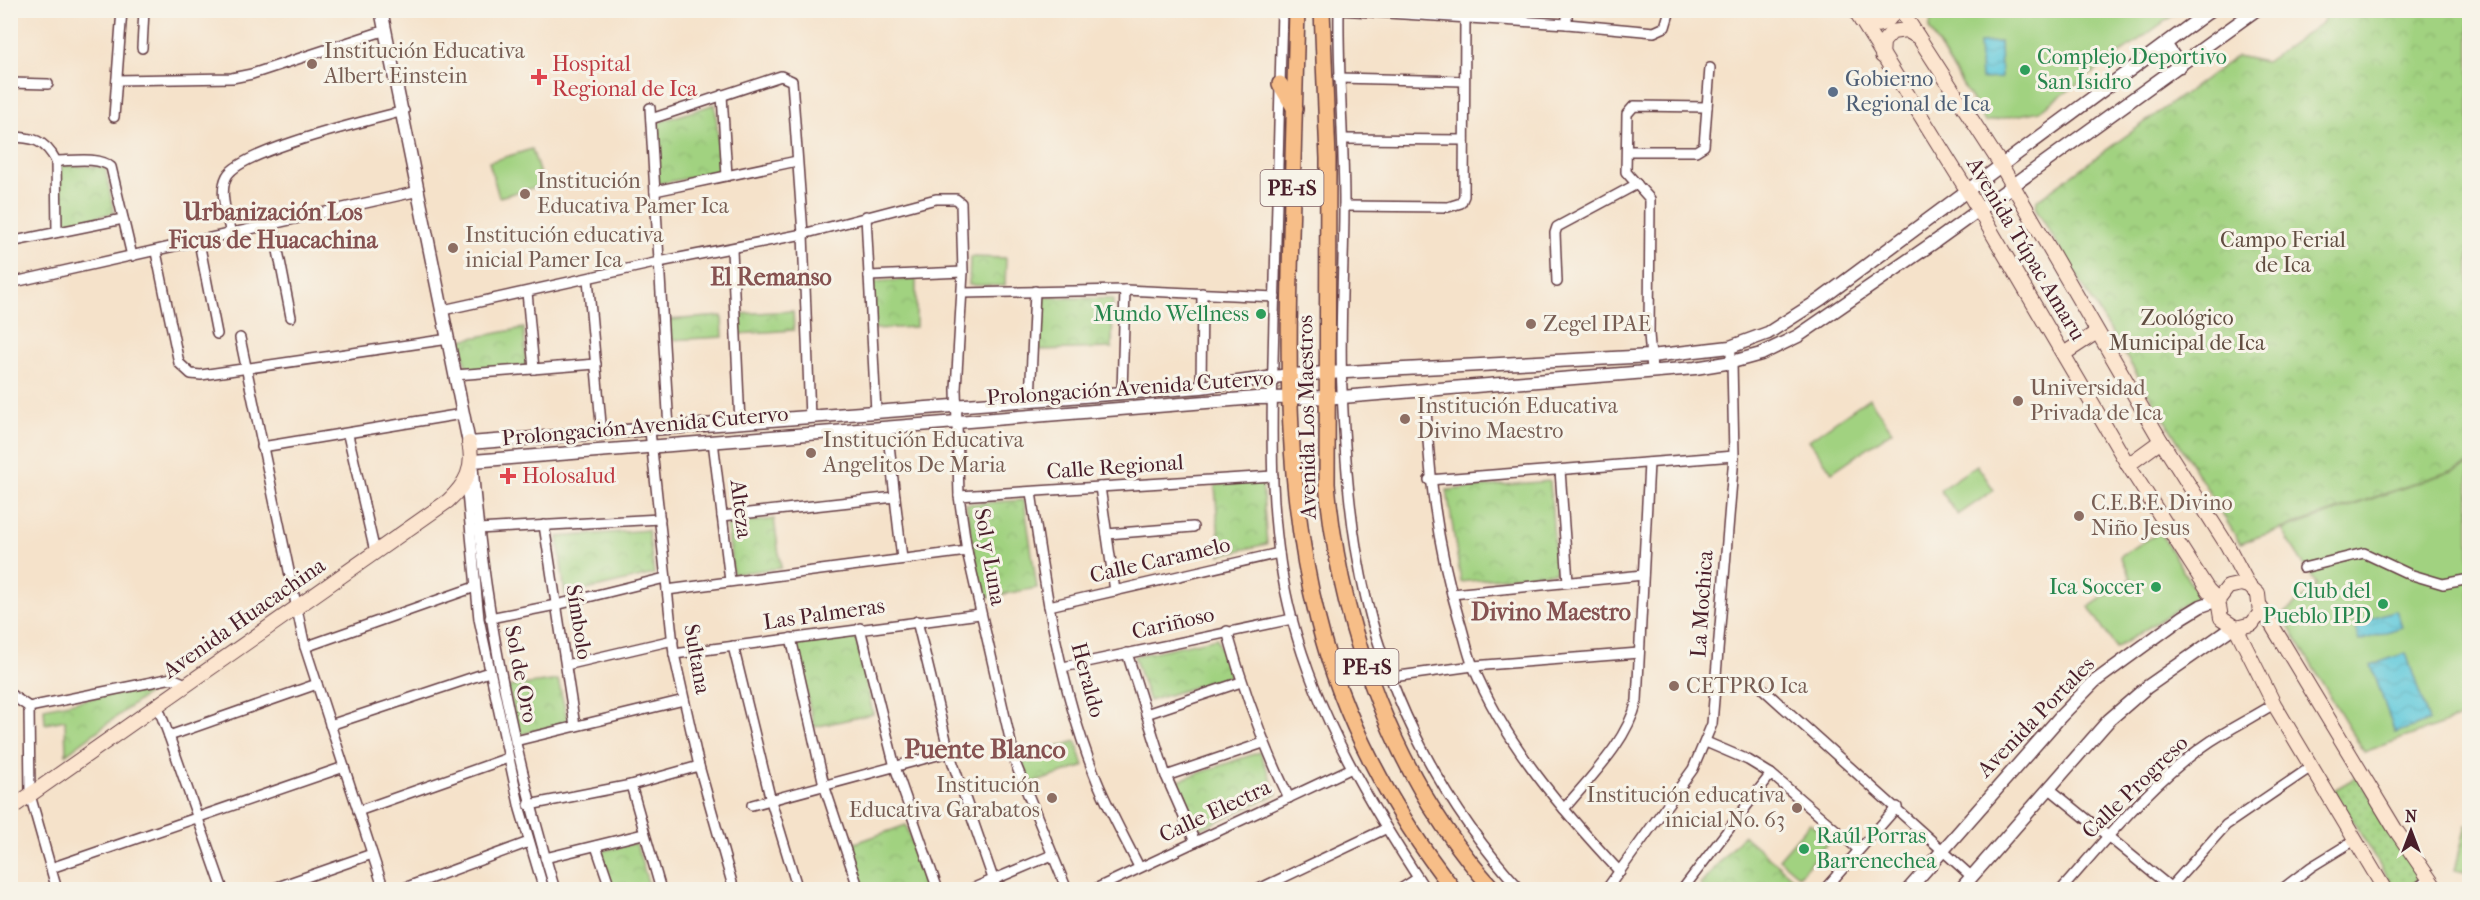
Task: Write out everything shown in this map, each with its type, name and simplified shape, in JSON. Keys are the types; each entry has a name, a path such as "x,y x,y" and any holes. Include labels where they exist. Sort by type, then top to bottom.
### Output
{"highway":[{"name":"Avenida Los Maestros","path":"1297,10 1289,375 1293,471 1303,549 1318,622 1360,737 1392,798 1423,848 1454,890"},
{"name":"Avenida Los Maestros","path":"1322,10 1334,374 1329,512 1346,600 1362,652 1385,713 1429,801 1463,851 1494,890"},
{"path":"1280,84 1295,109"}],"main road":[{"path":"1858,16 1870,26 1878,26 1892,18 1895,10"},
{"name":"Avenida Túpac Amaru","path":"1901,10 2001,165 2161,441 2227,545 2249,586"},
{"name":"Avenida Túpac Amaru","path":"1858,16 1967,190 2065,353 2128,465 2208,590 2218,600"},
{"path":"1882,56 1883,42 1892,32 1906,30 1918,37"},
{"path":"2065,353 2097,332"},
{"path":"2128,465 2161,441"},
{"name":"Avenida Huacachina","path":"10,809 448,501 466,482 472,461 469,443"},
{"path":"2385,890 2274,704 2234,627 2221,618 2218,600 2228,587 2242,584 2249,586 2258,594 2261,607 2395,829 2433,884"},
{"path":"2234,627 2252,624 2261,607"}],"street":[{"path":"114,117 122,10"},
{"path":"142,48 144,10"},
{"path":"381,10 404,111 469,443"},
{"path":"1282,10 1273,372 1273,476 1279,553 1292,619 1317,694 1352,768 1385,829 1426,890"},
{"path":"1567,10 1567,24"},
{"path":"1334,374 1344,206 1344,139 1338,78 1339,11 1567,24 1654,32 1665,27 1670,10"},
{"name":"Prolongación Avenida Cutervo","path":"469,443 602,435 1202,387 1273,372 1289,375 1433,369 1651,356 1730,347 1753,341 1821,299 2211,10"},
{"name":"Prolongación Avenida Cutervo","path":"472,461 1273,398 1334,397 1439,389 1732,362 1761,354 1798,336 2256,10"},
{"path":"1344,206 1457,206 1464,196 1465,18"},
{"path":"117,80 232,78 252,74 386,30"},
{"path":"2166,45 2180,66"},
{"path":"1627,151 1696,151 1704,147 1710,68"},
{"path":"651,119 781,76 790,78 793,84 803,234 810,418"},
{"path":"1338,78 1464,81"},
{"path":"10,83 48,84"},
{"path":"722,95 728,176"},
{"path":"1652,370 1650,199 1626,172 1628,114 1634,106 1707,107"},
{"path":"650,108 669,429"},
{"path":"231,235 224,189 228,174 234,167 278,147 404,111"},
{"path":"10,137 30,137 42,142 56,161 57,232"},
{"path":"1344,139 1464,140"},
{"path":"56,161 106,163 114,173 132,256"},
{"path":"655,191 797,161"},
{"path":"1557,282 1555,234 1557,227 1637,184"},
{"path":"10,283 419,191"},
{"name":"Sol y Luna","path":"866,216 948,198 961,203 963,272 957,405 959,496 967,551 1016,765 1067,890"},
{"path":"443,310 658,262 732,250 803,234 866,216 876,412"},
{"path":"10,242 123,219"},
{"path":"273,225 291,317"},
{"path":"199,242 217,334"},
{"path":"732,250 740,423"},
{"path":"156,252 179,363 191,374 201,375 449,339"},
{"path":"869,276 963,272"},
{"path":"588,279 602,435"},
{"path":"962,293 1125,290 1275,297"},
{"path":"1122,392 1125,290"},
{"path":"1030,400 1035,291"},
{"path":"527,292 534,369"},
{"path":"1202,293 1202,387"},
{"path":"1788,320 1798,336"},
{"path":"240,338 305,647 384,890"},
{"name":"La Mochica","path":"1606,890 1683,784 1706,742 1715,712 1734,456 1730,347"},
{"path":"455,375 596,364"},
{"path":"1439,389 1443,377 1433,369 1424,374 1429,480 1452,594 1473,666 1523,757 1564,809 1620,872"},
{"path":"1334,397 1356,547 1366,598 1392,677 1416,736 1462,816 1485,849 1521,890"},
{"path":"262,447 348,435 462,414"},
{"path":"886,428 902,559"},
{"name":"Sultana","path":"650,431 674,654 699,766 734,890"},
{"path":"348,435 375,552"},
{"name":"Alteza","path":"713,441 730,581"},
{"path":"1429,480 1734,456"},
{"name":"Sol de Oro","path":"472,461 490,618 529,806 555,890"},
{"path":"1564,809 1620,738 1631,720 1638,691 1649,463"},
{"path":"1560,470 1568,582"},
{"name":"Calle Regional","path":"959,496 1273,476"},
{"path":"466,482 475,587 489,672 508,758 543,890"},
{"path":"1100,487 1115,591"},
{"name":"Heraldo","path":"1031,492 1049,606 1063,666 1097,781 1139,867"},
{"path":"722,516 895,497"},
{"path":"478,529 660,519"},
{"name":"Símbolo","path":"543,525 575,726"},
{"path":"1107,534 1193,527"},
{"path":"667,590 967,551"},
{"name":"Calle Caramelo","path":"1049,606 1279,553"},
{"path":"2303,568 2364,553 2409,574 2443,584 2469,579"},
{"path":"1452,594 1643,575"},
{"path":"490,618 556,606 665,578"},
{"path":"305,647 475,587"},
{"name":"Avenida Portales","path":"1908,890 2060,717 2094,682 2175,622 2201,606 2218,600"},
{"name":"Las Palmeras","path":"674,654 980,614"},
{"name":"Cariñoso","path":"1063,666 1292,619"},
{"path":"917,621 949,752 997,890"},
{"path":"1960,890 2103,728 2128,703 2234,627"},
{"path":"860,628 895,767 938,890"},
{"path":"1227,631 1241,682 1263,743 1289,798"},
{"path":"791,638 824,786 859,890"},
{"path":"566,665 673,640"},
{"path":"733,646 771,801 798,890"},
{"path":"1127,653 1166,776 1195,842"},
{"path":"1392,677 1473,666 1639,653"},
{"path":"330,725 489,672"},
{"path":"10,694 29,707 172,678 186,684"},
{"path":"1146,714 1241,682"},
{"path":"169,736 317,684"},
{"path":"1763,689 1897,807 1972,877"},
{"path":"514,741 684,700"},
{"path":"157,704 223,890"},
{"name":"Calle Progreso","path":"2061,890 2107,838 2184,762 2211,742 2274,704"},
{"path":"29,707 30,795 57,890"},
{"path":"1706,742 1748,760 1771,774 1858,849"},
{"path":"1166,776 1263,743"},
{"path":"753,805 949,752"},
{"path":"358,811 508,758"},
{"path":"529,806 631,784 699,766"},
{"path":"2050,789 2169,888 2226,825 2311,766"},
{"path":"51,868 197,820 344,767"},
{"name":"Calle Electra","path":"1093,890 1352,768"},
{"path":"1696,890 1684,886 1771,774"},
{"path":"631,784 661,890"},
{"path":"1824,890 1897,807"},
{"path":"1257,890 1385,829"},
{"path":"545,858 644,834"},
{"path":"2282,890 2311,867 2355,840"},
{"path":"399,890 529,842"},
{"path":"596,846 610,890"},
{"path":"269,890 372,854"},
{"path":"969,890 1052,855"},
{"path":"1399,890 1418,878"},
{"path":"1280,879 1285,890"},
{"path":"2415,890 2433,884"}],"green space":[{"name":"Complejo Deportivo San Isidro","path":"1918,11 2179,11 2040,111 1985,122 1929,29 1931,21 1926,13"},
{"name":"Campo Ferial de Ica","path":"2326,11 2469,11 2469,465 2240,543 2036,209 2037,200 2237,56 2266,62 2323,22"},
{"path":"715,104 721,172 657,184 653,124"},
{"path":"532,149 543,185 499,197 489,162"},
{"path":"59,165 105,167 114,213 59,225"},
{"path":"970,257 1006,258 1005,286 969,285"},
{"path":"916,279 916,327 874,329 871,282"},
{"path":"1038,297 1113,299 1112,348 1037,350"},
{"path":"793,311 794,330 738,334 737,314"},
{"path":"722,316 723,337 669,340 668,320"},
{"path":"524,328 526,366 467,372 461,340"},
{"path":"1869,398 1892,431 1832,472 1809,440"},
{"path":"1977,465 1994,490 1958,515 1940,490"},
{"name":"Club del Pueblo IPD","path":"2469,465 2469,715 2364,752 2282,616 2317,585 2282,530"},
{"path":"1550,481 1556,572 1461,582 1447,490"},
{"path":"1262,482 1267,544 1220,555 1215,485"},
{"path":"1024,500 1037,588 982,598 966,504"},
{"path":"774,519 781,568 733,574 727,525"},
{"path":"648,530 654,574 565,595 558,537"},
{"name":"Ica Soccer","path":"2160,532 2198,596 2116,648 2089,607 2131,578 2120,556"},
{"path":"856,635 873,714 814,727 795,644"},
{"path":"1217,638 1230,676 1149,701 1134,656"},
{"path":"558,680 568,722 519,735 508,687"},
{"path":"161,684 66,754 65,720 45,724 44,708"},
{"path":"1076,741 1084,766 1030,784 1021,758"},
{"path":"1260,752 1277,794 1196,831 1176,781"},
{"path":"2358,776 2420,879 2403,889 2394,889 2334,790"},
{"name":"Raúl Porras Barrenechea","path":"1810,823 1830,840 1799,876 1779,859"},
{"path":"906,825 928,889 864,889 850,845"},
{"path":"2466,825 2469,826 2469,873 2455,870"},
{"name":"Raúl Porras Barrenechea","path":"1743,835 1806,889 1705,890 1700,885"},
{"path":"636,843 650,889 611,889 598,852"}],"water":[{"path":"2000,42 2001,78 1981,79 1979,43"},
{"path":"2396,610 2402,627 2359,641 2354,624"},
{"path":"2406,653 2429,721 2395,733 2371,665"}],"place":[{"name":"Institución Educativa Albert Einstein","path":"312,64"},
{"name":"Complejo Deportivo San Isidro","path":"2025,70"},
{"name":"Hospital Regional de Ica","path":"539,77"},
{"name":"Gobierno Regional de Ica","path":"1833,92"},
{"name":"Institución Educativa Pamer Ica","path":"525,194"},
{"name":"Institución educativa inicial Pamer Ica","path":"453,248"},
{"name":"Mundo Wellness","path":"1261,314"},
{"name":"Zegel IPAE","path":"1531,324"},
{"name":"Universidad Privada de Ica","path":"2018,401"},
{"name":"Institución Educativa Divino Maestro","path":"1405,419"},
{"name":"Institución Educativa Angelitos De Maria","path":"811,453"},
{"name":"Holosalud","path":"508,476"},
{"name":"C.E.B.E. Divino Niño Jesus","path":"2079,516"},
{"name":"Ica Soccer","path":"2156,587"},
{"name":"Club del Pueblo IPD","path":"2383,604"},
{"name":"CETPRO Ica","path":"1674,686"},
{"name":"Institución Educativa Garabatos","path":"1052,798"},
{"name":"Institución educativa inicial No. 63","path":"1797,808"},
{"name":"Raúl Porras Barrenechea","path":"1804,849"}],"district":[{"name":"Urbanización Los Ficus de Huacachina","path":"273,226"},
{"name":"El Remanso","path":"771,277"},
{"name":"Divino Maestro","path":"1551,612"},
{"name":"Puente Blanco","path":"985,749"}],"park label":[{"name":"Zoológico Municipal de Ica","path":"2187,330"}]}
